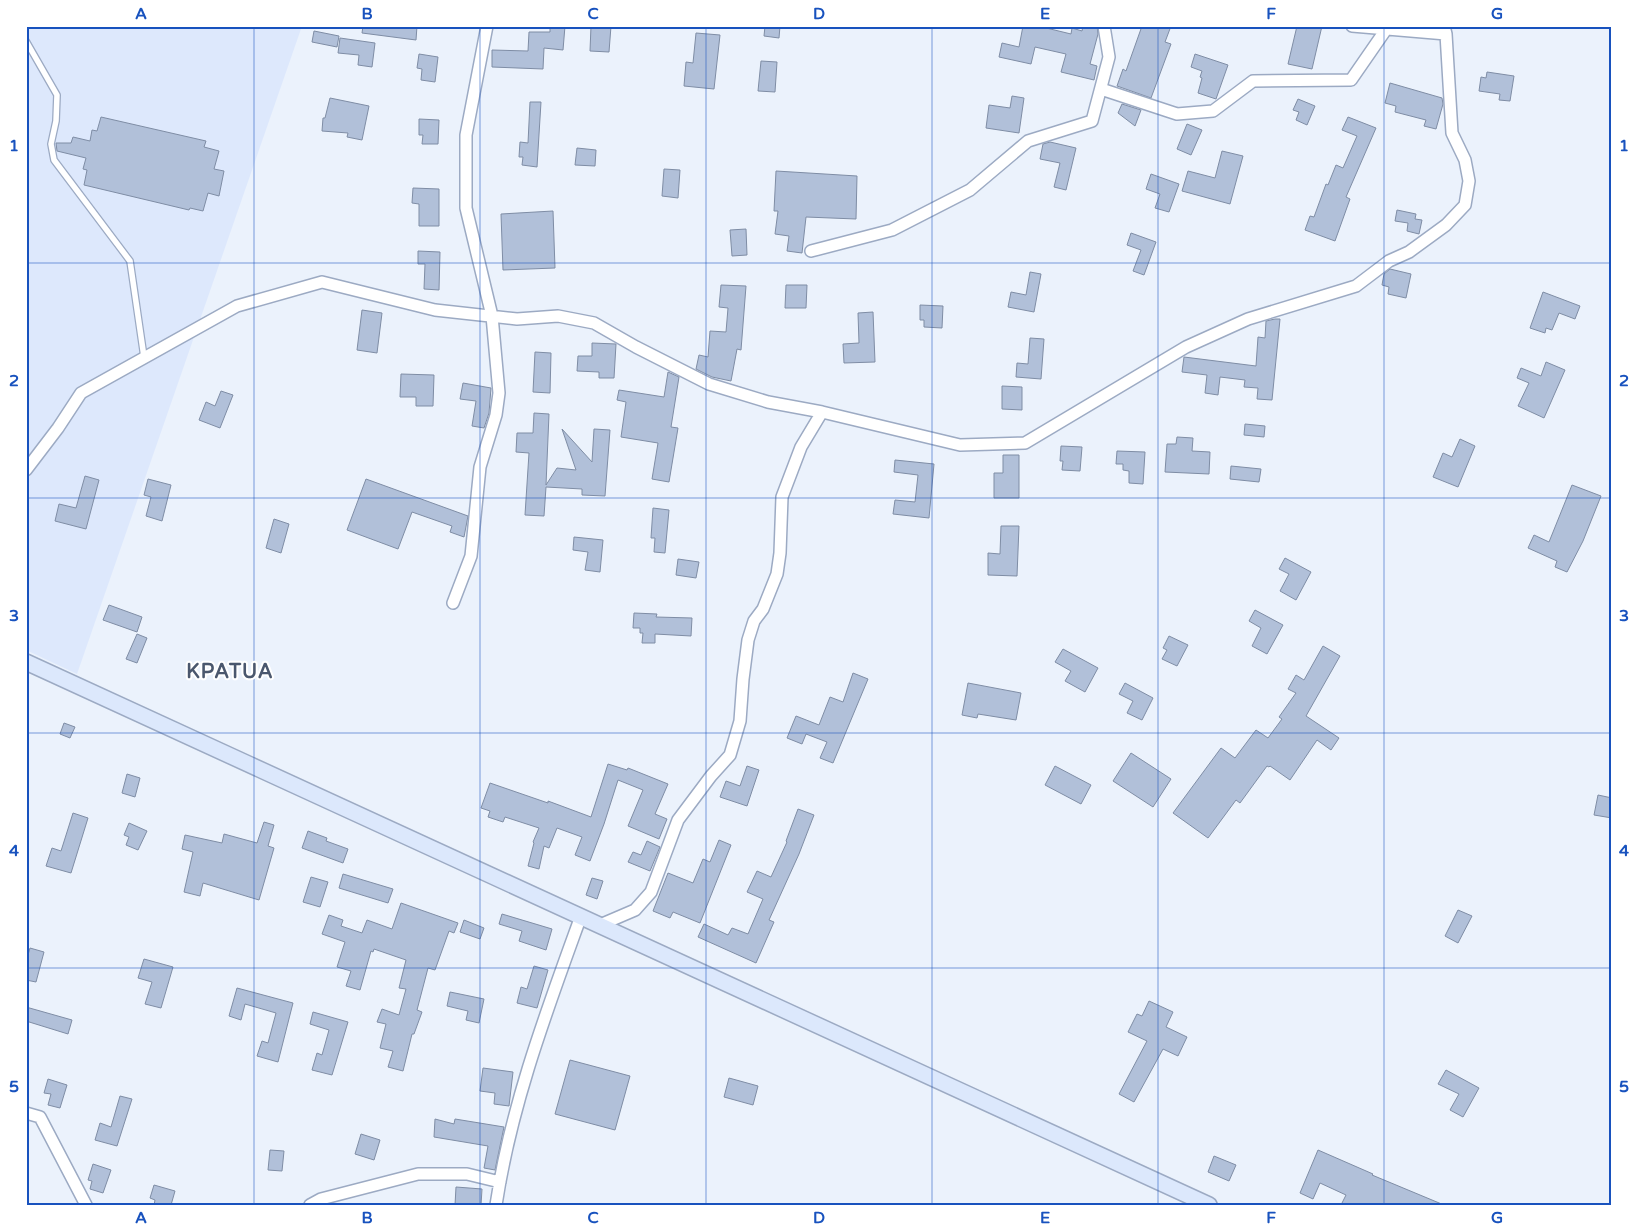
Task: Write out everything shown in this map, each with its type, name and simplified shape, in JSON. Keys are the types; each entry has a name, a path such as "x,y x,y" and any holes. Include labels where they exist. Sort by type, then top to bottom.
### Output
{"main road":[{"path":"26,662 1209,1205"}],"street":[{"path":"453,603 471,556 480,467 496,414 499,393 492,316 466,208 466,135 487,26"},
{"path":"811,252 892,230 970,190 1028,141 1092,121 1109,58 1104,26"},
{"path":"26,470 58,428 81,393 237,306 322,282 435,310 518,319 558,316 594,323 636,347 709,384 768,402 822,412 960,445 1025,443 1186,347 1248,320 1356,286 1389,261 1409,252 1446,225 1465,205 1469,181 1465,160 1452,133 1445,30 1352,26"},
{"path":"1101,89 1177,114 1213,111 1253,81 1351,80 1387,28"},
{"path":"600,925 635,910 651,892 678,820 711,776 730,755 740,721 748,640 754,621 762,609 777,574 780,553 782,497 801,447 822,412"},
{"path":"496,1205 520,1098 537,1040 581,916"},
{"path":"26,1113 40,1117 86,1205"},
{"path":"310,1205 321,1199 418,1174 468,1174 500,1182"}],"lane":[{"path":"26,41 57,95 56,121 51,144 54,160 130,261 144,357"}],"shaded area":[{"path":"26,26 302,26 77,674 26,650"}],"building":[{"path":"363,26 417,26 416,40 362,33"},
{"path":"550,26 565,26 563,50 544,48 543,69 492,67 492,50 528,51 529,32 550,32"},
{"path":"591,26 611,26 609,52 590,51"},
{"path":"765,26 780,26 779,38 764,36"},
{"path":"1023,26 1038,26 1071,34 1072,28 1082,31 1083,26 1097,26 1098,34 1090,64 1097,66 1094,80 1061,72 1066,54 1035,47 1031,64 999,57 1002,43 1019,47"},
{"path":"1142,26 1171,26 1165,42 1171,44 1151,98 1117,86 1123,69 1126,71"},
{"path":"1297,26 1322,26 1312,69 1288,64"},
{"path":"314,31 339,36 337,47 312,42"},
{"path":"696,33 720,35 714,89 684,86 686,62 693,63"},
{"path":"340,38 375,43 372,67 358,65 359,55 338,53"},
{"path":"419,54 438,57 435,82 421,80 422,69 417,68"},
{"path":"1195,54 1228,65 1216,99 1198,93 1202,71 1191,67"},
{"path":"761,61 777,62 775,92 758,91"},
{"path":"1487,72 1514,76 1510,101 1499,100 1500,94 1479,91 1481,77 1486,78"},
{"path":"1390,83 1442,98 1443,104 1436,129 1424,126 1426,120 1395,112 1396,106 1385,103"},
{"path":"1012,96 1024,98 1019,133 986,128 989,105 1010,108"},
{"path":"330,98 369,106 362,140 347,137 348,133 322,131 323,118 325,118"},
{"path":"1298,99 1315,106 1307,125 1296,120 1299,112 1293,110"},
{"path":"530,102 541,102 537,167 522,165 523,157 519,157 520,142 528,143"},
{"path":"1122,104 1141,110 1135,126 1118,113"},
{"path":"101,117 206,141 204,147 219,151 214,169 224,171 219,196 208,193 203,211 190,208 189,210 84,185 87,170 83,169 86,158 57,151 56,143 71,143 73,137 90,141 92,130 97,131"},
{"path":"1348,117 1376,128 1346,197 1350,199 1335,241 1305,230 1310,216 1314,217 1326,184 1328,185 1336,165 1343,168 1357,136 1342,130"},
{"path":"419,119 439,120 438,144 422,144 423,135 419,135"},
{"path":"1187,124 1202,130 1191,155 1177,149"},
{"path":"1050,142 1076,148 1066,190 1054,187 1060,163 1040,159 1043,144"},
{"path":"577,148 596,150 595,166 575,165"},
{"path":"1222,151 1243,156 1230,204 1182,191 1188,171 1215,178"},
{"path":"664,169 680,170 678,198 662,196"},
{"path":"776,171 857,176 856,219 806,217 802,253 787,251 789,236 775,234 778,211 774,211"},
{"path":"1151,174 1179,184 1169,212 1155,208 1160,194 1146,189"},
{"path":"413,188 439,189 439,226 419,226 419,204 412,203"},
{"path":"1397,210 1416,214 1415,219 1422,220 1419,234 1407,231 1408,223 1395,221"},
{"path":"553,211 555,268 503,270 501,214"},
{"path":"746,229 747,255 732,256 730,230"},
{"path":"1131,233 1156,242 1144,275 1133,271 1141,250 1127,245"},
{"path":"418,251 440,252 439,290 424,289 425,264 418,264"},
{"path":"1390,269 1411,274 1406,298 1388,294 1389,287 1382,285 1384,274"},
{"path":"1030,272 1041,274 1034,312 1008,307 1011,292 1026,295"},
{"path":"721,285 746,286 741,350 737,349 731,381 712,377 696,369 699,355 708,357 710,331 726,332 728,308 719,307"},
{"path":"786,285 807,285 806,308 785,308"},
{"path":"1543,292 1580,306 1575,319 1559,313 1552,330 1546,328 1545,333 1530,328"},
{"path":"920,305 943,306 942,328 924,327 924,320 920,320"},
{"path":"362,310 382,313 377,353 357,350"},
{"path":"873,312 875,362 844,363 843,344 859,343 858,313"},
{"path":"1280,319 1272,400 1257,399 1258,388 1244,387 1245,380 1220,377 1218,395 1205,393 1207,375 1182,372 1184,357 1256,366 1258,337 1265,338 1266,321"},
{"path":"1030,338 1044,339 1041,379 1016,377 1017,363 1028,364"},
{"path":"592,343 616,344 614,378 599,378 599,372 577,371 578,356 592,356"},
{"path":"535,352 551,353 550,393 533,392"},
{"path":"1546,362 1565,370 1544,418 1518,406 1529,383 1517,378 1521,368 1541,376"},
{"path":"668,372 679,377 671,427 678,428 669,482 652,479 658,443 621,437 626,402 617,400 619,390 664,397"},
{"path":"401,374 434,375 433,406 416,406 416,397 400,397"},
{"path":"463,383 491,388 489,413 484,428 472,426 476,401 460,399"},
{"path":"1002,386 1022,387 1022,410 1002,409"},
{"path":"221,391 233,395 220,428 199,420 206,402 215,406"},
{"path":"534,413 549,414 546,485 557,468 576,470 562,429 592,462 594,429 610,430 605,496 582,495 582,489 546,487 544,516 525,515 529,453 516,452 517,433 533,433"},
{"path":"1245,424 1265,426 1264,437 1244,435"},
{"path":"1177,437 1193,438 1192,451 1210,452 1209,474 1165,472 1167,444 1176,444"},
{"path":"1460,439 1475,446 1458,487 1433,477 1443,453 1452,457"},
{"path":"1061,446 1082,447 1080,471 1062,470 1063,461 1060,461"},
{"path":"1117,451 1145,452 1143,484 1129,483 1129,471 1123,470 1123,464 1116,464"},
{"path":"1003,455 1019,455 1019,498 994,498 994,473 1003,473"},
{"path":"895,460 934,464 929,518 893,514 895,500 915,502 918,475 894,472"},
{"path":"1231,466 1261,469 1259,482 1230,479"},
{"path":"85,476 99,480 86,529 55,521 59,504 76,508"},
{"path":"148,479 171,485 162,521 146,516 151,497 144,495"},
{"path":"366,479 468,516 464,537 450,532 452,526 412,512 398,549 347,530"},
{"path":"1572,485 1601,496 1583,541 1567,572 1555,567 1557,561 1528,548 1534,535 1549,542"},
{"path":"653,508 669,510 665,553 654,552 655,538 651,538"},
{"path":"274,519 289,524 281,553 266,548"},
{"path":"1001,526 1019,526 1017,576 988,575 988,553 1000,554"},
{"path":"574,537 603,540 600,572 585,570 588,552 573,550"},
{"path":"1285,558 1311,572 1296,600 1280,591 1289,574 1279,569"},
{"path":"678,559 699,562 696,578 676,575"},
{"path":"109,605 142,617 137,632 103,620"},
{"path":"1255,610 1283,625 1267,654 1252,646 1261,628 1249,621"},
{"path":"634,613 657,614 656,617 692,618 691,636 655,634 655,643 642,643 643,633 640,633 640,628 633,628"},
{"path":"137,634 147,638 137,663 126,659"},
{"path":"1169,636 1188,645 1177,666 1162,659 1167,650 1163,648"},
{"path":"1323,646 1340,656 1306,716 1339,738 1331,750 1317,740 1290,780 1270,766 1267,766 1240,803 1236,800 1208,838 1173,813 1221,748 1235,758 1256,730 1268,738 1282,719 1279,717 1296,693 1288,689 1296,675 1304,680"},
{"path":"1063,649 1098,668 1085,692 1065,681 1071,671 1055,662"},
{"path":"853,673 868,679 833,763 820,758 827,742 806,734 802,744 787,738 796,716 819,725 830,697 843,702"},
{"path":"968,683 1021,693 1016,720 978,714 977,718 962,715"},
{"path":"1125,683 1153,698 1142,720 1127,713 1133,701 1119,694"},
{"path":"64,723 75,727 70,738 60,734"},
{"path":"1131,753 1171,779 1153,807 1113,781"},
{"path":"608,764 627,770 628,768 668,784 655,814 667,819 659,839 628,826 643,790 618,780 590,861 575,855 582,837 557,828 549,848 544,846 539,869 528,866 533,842 539,828 505,817 503,822 488,817 490,811 481,808 490,783 591,817"},
{"path":"747,766 759,770 747,806 720,797 726,781 740,786"},
{"path":"1055,766 1091,785 1081,804 1045,785"},
{"path":"127,774 140,778 135,797 122,793"},
{"path":"1598,795 1612,798 1612,818 1594,815"},
{"path":"798,809 814,815 799,854 769,920 774,922 756,963 698,937 704,924 728,935 732,928 748,934 763,899 747,892 757,871 771,877 787,842"},
{"path":"73,813 88,818 71,873 46,866 52,848 61,851"},
{"path":"264,822 274,825 268,846 274,848 259,900 203,883 200,896 184,892 193,852 182,849 185,835 222,843 224,834 257,843"},
{"path":"129,823 147,831 138,850 126,845 129,837 124,835"},
{"path":"308,831 327,838 326,841 348,849 343,863 302,848"},
{"path":"719,840 731,845 700,923 673,912 670,918 653,911 668,873 693,883 703,859 710,862"},
{"path":"647,841 660,847 650,871 628,862 633,852 641,855"},
{"path":"343,874 393,889 388,903 339,888"},
{"path":"311,877 328,882 320,907 303,902"},
{"path":"592,878 603,881 597,899 586,895"},
{"path":"401,903 458,923 454,933 449,931 435,970 428,968 417,1010 422,1012 414,1034 412,1034 403,1071 388,1067 393,1051 380,1048 386,1024 377,1022 382,1009 399,1015 406,989 399,988 406,960 374,949 373,952 371,951 360,990 346,986 351,971 337,967 345,942 322,934 329,915 343,920 341,926 362,933 367,920 392,929"},
{"path":"1458,910 1472,916 1458,943 1445,936"},
{"path":"502,914 552,929 546,950 519,941 522,931 499,924"},
{"path":"464,920 484,928 480,939 460,932"},
{"path":"30,948 44,952 36,982 26,980 26,962"},
{"path":"144,959 173,967 161,1008 145,1004 152,982 138,978"},
{"path":"534,966 548,970 537,1008 517,1003 521,987 527,989"},
{"path":"237,988 293,1003 278,1062 257,1056 262,1041 268,1043 276,1013 245,1004 241,1020 229,1016"},
{"path":"450,992 484,999 479,1023 466,1020 468,1011 447,1006"},
{"path":"1149,1001 1173,1012 1166,1027 1187,1037 1178,1056 1163,1049 1134,1102 1119,1094 1147,1041 1128,1032 1137,1014 1142,1016"},
{"path":"26,1007 72,1020 68,1034 26,1021"},
{"path":"313,1012 348,1022 332,1075 312,1070 317,1053 322,1055 329,1030 310,1024"},
{"path":"570,1060 630,1076 615,1130 555,1114"},
{"path":"483,1068 513,1072 509,1106 494,1104 495,1093 480,1091"},
{"path":"1446,1070 1479,1088 1463,1117 1450,1110 1459,1094 1438,1084"},
{"path":"729,1078 758,1086 753,1105 724,1097"},
{"path":"48,1079 67,1085 60,1108 48,1105 51,1094 44,1093"},
{"path":"120,1096 132,1099 117,1146 95,1140 100,1123 111,1127"},
{"path":"435,1119 454,1124 455,1119 504,1127 495,1170 484,1168 488,1146 434,1137"},
{"path":"361,1134 380,1140 374,1160 355,1154"},
{"path":"270,1150 284,1151 282,1171 268,1170"},
{"path":"1318,1150 1444,1205 1341,1205 1346,1195 1320,1183 1313,1199 1300,1193"},
{"path":"1214,1156 1236,1165 1229,1181 1208,1172"},
{"path":"93,1164 111,1170 103,1193 90,1189 92,1181 88,1180"},
{"path":"154,1185 175,1191 171,1205 154,1205 155,1200 150,1198"},
{"path":"456,1187 482,1189 481,1205 455,1205"}],"district":[{"name":"KPATUA","path":"230,671"}]}
